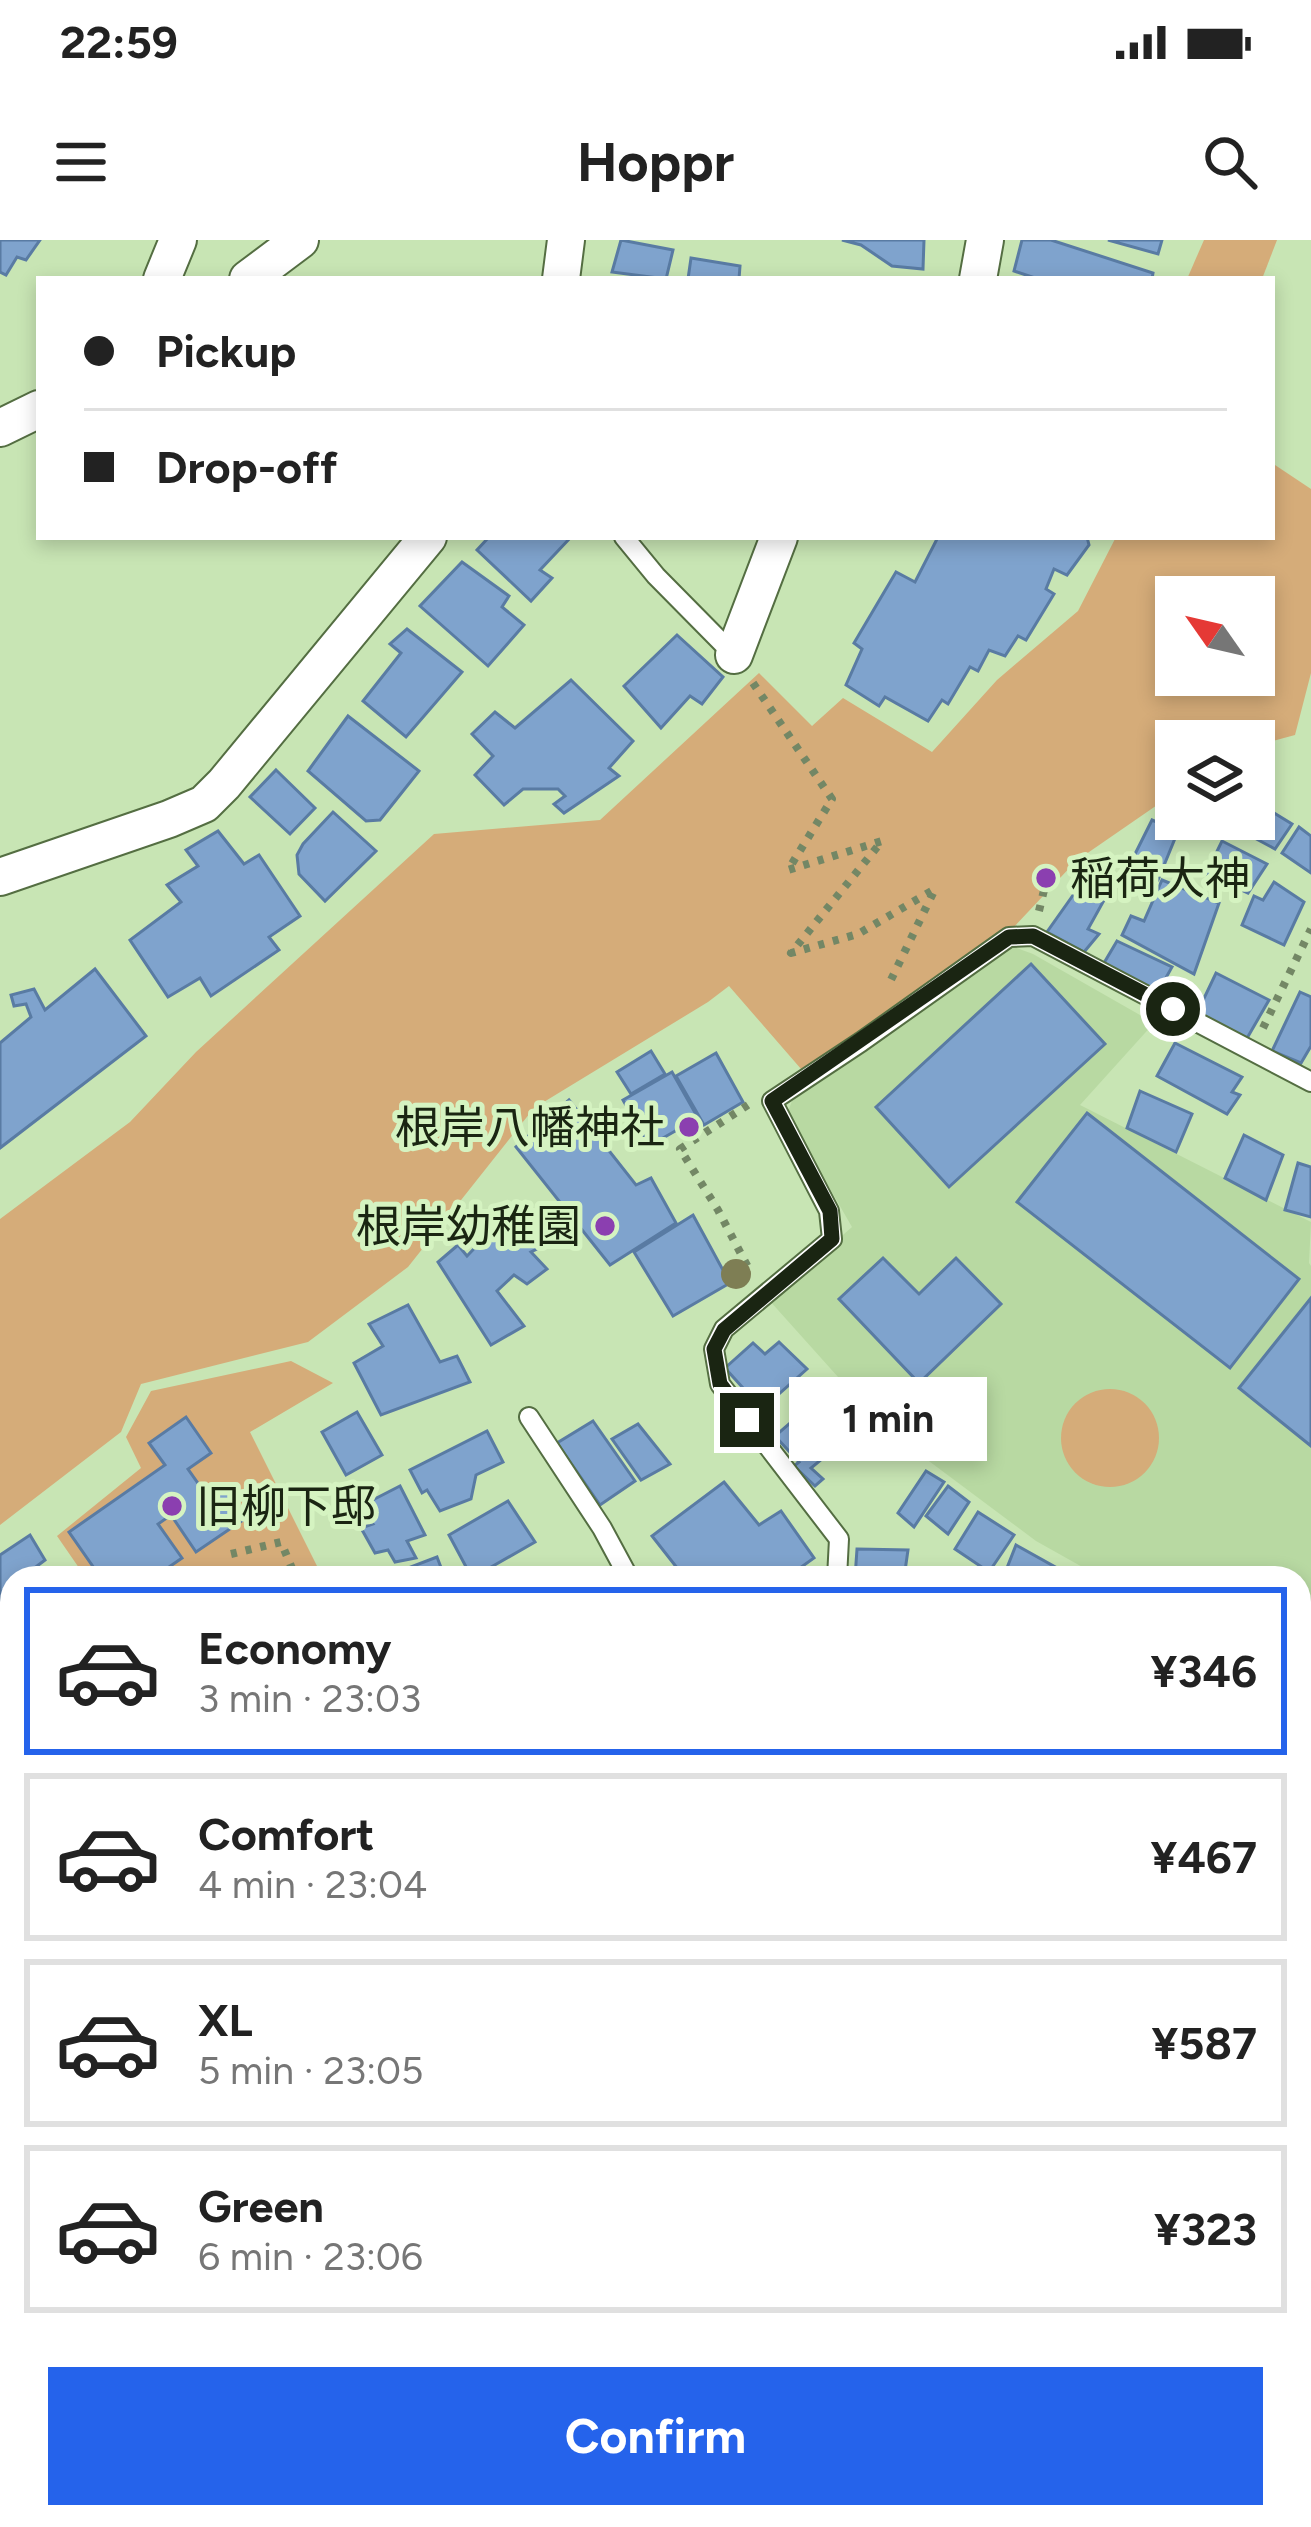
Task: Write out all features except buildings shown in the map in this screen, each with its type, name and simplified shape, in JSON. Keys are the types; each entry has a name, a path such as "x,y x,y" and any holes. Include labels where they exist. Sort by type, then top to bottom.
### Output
{"street":[{"path":"163,276 178,240"},
{"path":"252,276 300,240"},
{"path":"561,276 566,240"},
{"path":"979,276 985,240"},
{"path":"0,428 36,410"},
{"path":"0,877 203,804 426,540"},
{"path":"734,655 778,540"}],"lane":[{"path":"626,540 734,655"},
{"path":"837,1566 834,1522 720,1384 714,1349 724,1330 832,1239 830,1211 772,1101 1009,937 1033,936 1311,1082"},
{"path":"529,1417 623,1566"}],"path":[{"path":"734,655 832,799 788,871 882,841 791,952 858,934 934,889 861,1042"},
{"path":"1252,1051 1311,929"},
{"path":"755,1100 680,1149 763,1297"},
{"path":"230,1554 281,1543 291,1566"}],"shaded area":[{"path":"1204,240 1277,240 1263,276 1188,276"},
{"path":"1275,465 1311,489 1311,673 1295,735 1275,740 1275,720 1155,720 1155,806 1076,861 1013,928 808,1077 729,986 534,1108 408,1267 308,1342 141,1384 121,1432 0,1525 0,1219 130,1122 196,1052 434,834 600,820 759,673 812,726 843,698 932,752 997,680 1078,611 1114,540 1275,540"},
{"path":"997,941 1033,954 1154,1023 1080,1105 1311,1222 1311,1566 1081,1566 1036,1541 882,1426 769,1300 852,1227 787,1114 792,1101"},
{"path":"291,1361 333,1383 250,1432 317,1566 78,1566 57,1536 141,1468 126,1437 151,1391"},
{"path":"1110,1389 1145,1403 1159,1438 1145,1473 1110,1487 1075,1473 1061,1438 1075,1403"}],"place":[{"name":"稲荷大神","path":"1046,878"},
{"name":"根岸八幡神社","path":"689,1127"},
{"name":"根岸幼稚園","path":"605,1226"},
{"name":"旧柳下邸","path":"172,1506"}],"route":[{"path":"747,1420 720,1384 714,1349 724,1330 832,1239 830,1211 772,1101 1009,937 1033,936 1173,1009"}]}
